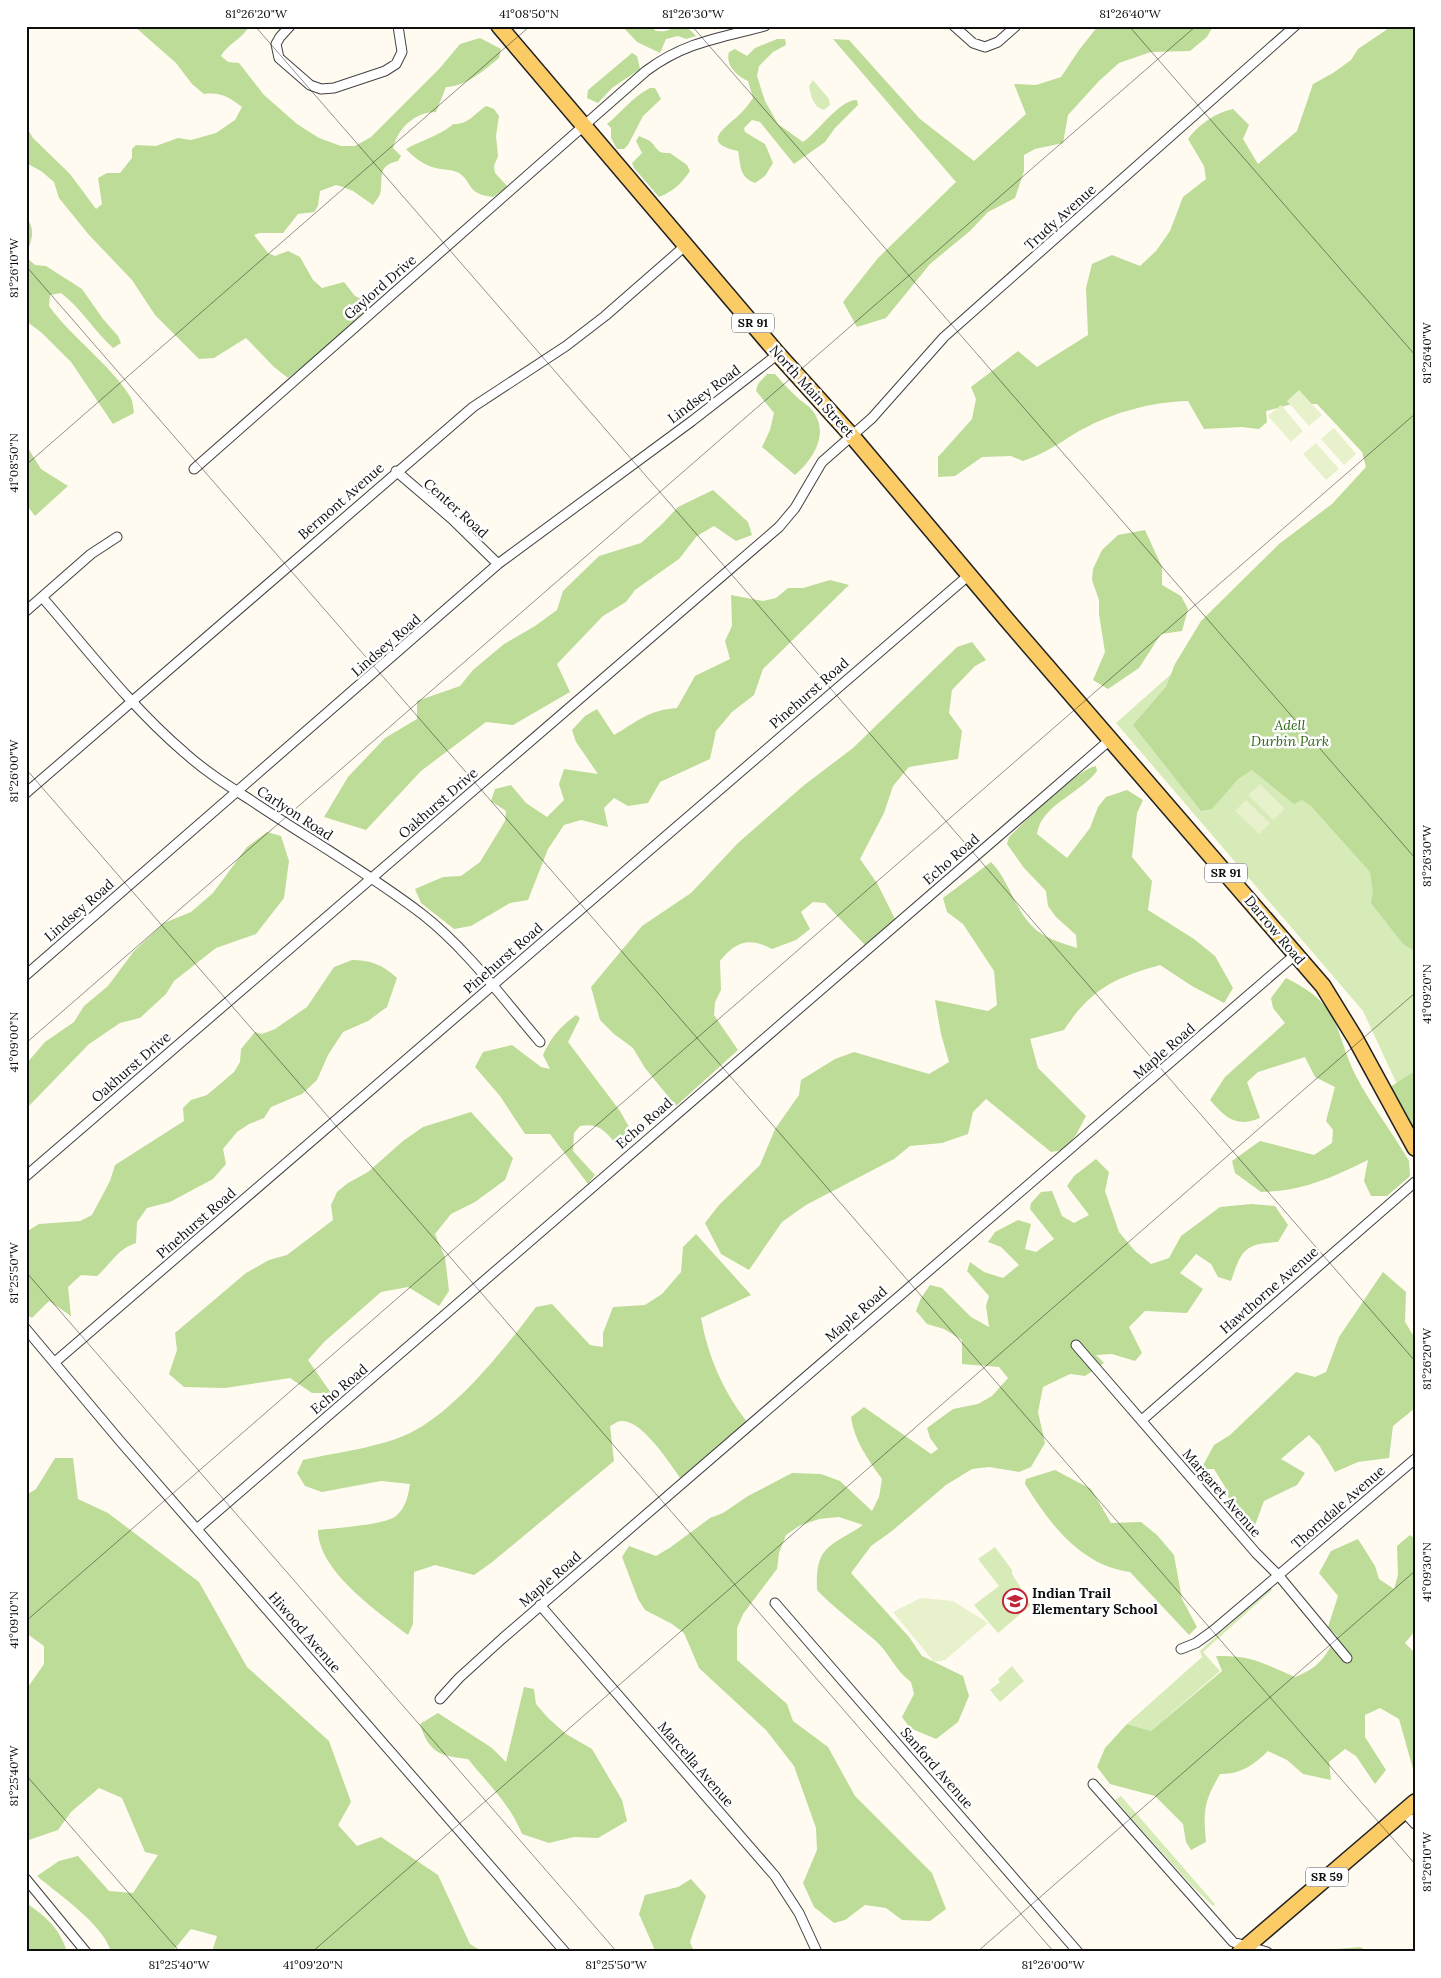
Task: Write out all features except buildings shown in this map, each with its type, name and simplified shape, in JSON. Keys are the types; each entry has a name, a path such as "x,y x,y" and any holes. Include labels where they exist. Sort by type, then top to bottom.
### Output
{"main road":[{"name":"North Main Street","path":"499,26 685,246 852,436 1007,620"},
{"name":"Darrow Road","path":"1007,620 1323,986 1343,1016 1415,1148"},
{"name":"SR 59","path":"1244,1948 1409,1807"}],"street":[{"path":"290,26 276,44 279,58 310,85 326,89 391,68 402,52 398,26"},
{"name":"Gaylord Drive","path":"194,469 661,59 694,43 765,26"},
{"path":"954,26 973,42 985,48 998,42 1016,26"},
{"name":"Trudy Avenue","path":"852,436 879,411 944,337 1295,26"},
{"name":"Bermont Avenue","path":"26,793 396,471 473,407 566,346 605,316 685,246"},
{"name":"Lindsey Road","path":"26,975 498,564 692,421 778,354"},
{"name":"Oakhurst Drive","path":"26,1176 779,527 794,508 816,469 852,436"},
{"name":"Center Road","path":"396,471 452,519 498,564"},
{"path":"26,611 91,554 117,537"},
{"name":"Pinehurst Road","path":"55,1362 969,575"},
{"name":"Carlyon Road","path":"42,597 131,701 184,753 238,792 373,878 442,931 540,1042"},
{"name":"Echo Road","path":"197,1529 1110,739"},
{"name":"Maple Road","path":"440,1699 459,1678 540,1605 1296,954"},
{"name":"Hawthorne Avenue","path":"1142,1420 1415,1182"},
{"name":"Hiwood Avenue","path":"26,1329 197,1529 565,1952"},
{"name":"Margaret Avenue","path":"1076,1345 1256,1553 1279,1576 1347,1658"},
{"name":"Thorndale Avenue","path":"1181,1649 1196,1643 1214,1630 1415,1459"},
{"name":"Sanford Avenue","path":"775,1603 1078,1952"},
{"name":"Marcella Avenue","path":"540,1605 774,1876 798,1913 817,1952"},
{"path":"1093,1784 1233,1942 1244,1948 1267,1952"},
{"path":"1409,1807 1415,1824"},
{"path":"26,1879 86,1952"}],"green space":[{"path":"134,26 249,26 221,56 228,62 239,63 264,95 297,124 319,138 341,146 355,146 371,137 440,68 460,44 480,38 501,49 499,58 481,73 461,84 446,87 436,112 414,118 403,128 393,148 401,156 398,161 386,166 383,170 380,194 373,205 353,191 336,185 320,191 318,206 314,212 298,214 283,233 259,233 254,235 268,253 275,256 288,251 300,257 313,280 322,288 344,282 355,296 366,301 369,307 362,318 288,378 274,367 246,338 214,358 199,359 155,315 132,280 89,235 59,198 54,182 41,171 26,163 26,126 33,138 70,174 96,209 102,204 98,178 107,173 120,173 132,158 132,149 136,145 156,146 178,138 191,140 216,133 235,120 242,107 224,96 204,94 192,84 176,63"},
{"path":"622,26 644,26 657,31 663,31 680,26 690,30 696,36 686,39 678,36 666,39 660,53 637,42"},
{"path":"1098,26 1213,26 1207,37 1190,51 1151,52 1119,63 1099,81 1068,115 1063,143 1035,149 1024,155 1024,171 1015,198 988,212 970,231 930,264 886,318 857,327 843,302 878,258 956,182 833,39 849,40 920,119 974,161 1026,114 1014,84 1036,85 1061,77"},
{"path":"1392,26 1415,26 1415,951 1403,944 1371,903 1373,892 1370,872 1311,806 1302,800 1294,804 1252,770 1238,779 1212,809 1201,811 1133,725 1166,687 1175,664 1201,621 1279,544 1332,504 1366,467 1362,452 1317,404 1292,404 1266,411 1267,422 1259,429 1241,427 1204,429 1188,401 1158,404 1114,415 1087,427 1056,446 1023,461 1011,456 982,457 955,476 938,477 938,457 972,419 976,399 971,387 1018,351 1037,367 1088,335 1086,288 1092,264 1112,255 1140,266 1156,251 1170,231 1183,197 1206,179 1204,166 1188,139 1197,129 1214,116 1233,109 1249,125 1243,139 1258,164 1297,131 1313,84 1351,60 1358,49"},
{"path":"777,39 785,39 786,45 773,52 759,66 757,76 765,101 778,124 803,142 836,110 850,101 857,100 858,105 835,128 825,142 794,164 760,122 752,120 744,128 745,132 765,144 773,163 765,176 755,183 743,174 738,151 727,148 720,144 718,140 722,130 742,112 753,98 748,81 733,70 728,57 729,52 735,49 747,56 755,48"},
{"path":"632,53 637,56 640,69 612,88 598,103 587,98 588,90"},
{"path":"813,80 829,99 830,105 824,110 815,104 812,97 809,86"},
{"path":"650,88 655,88 661,99 643,116 628,145 624,149 617,149 611,138 611,128 607,124 632,100"},
{"path":"486,106 494,109 499,116 496,136 498,156 494,166 495,173 508,187 493,197 478,193 459,173 428,165 406,149 438,134 453,124 467,121"},
{"path":"639,136 650,141 658,150 670,153 687,165 690,171 677,186 659,197 634,168 632,163 642,153 636,141"},
{"path":"26,216 32,228 27,258 35,265 46,266 82,289 103,319 118,336 121,343 113,348 61,293 50,295 49,306 58,318 103,363 131,398 134,413 113,424 71,362 42,333 26,321"},
{"name":"Adell Durbin Park","path":"1415,275 1415,1099 1407,1106 1363,1011 1116,723 1410,462"},
{"path":"767,374 775,374 793,394 811,409 820,427 820,436 813,453 802,469 795,475 762,447 770,430 774,413 756,391 758,384"},
{"path":"1299,390 1322,415 1309,426 1287,401"},
{"path":"1281,405 1303,431 1291,442 1268,416"},
{"path":"1334,428 1356,454 1344,465 1321,439"},
{"path":"1316,443 1339,469 1326,480 1303,454"},
{"path":"26,445 41,469 68,486 35,516 26,504"},
{"path":"713,490 748,522 752,535 736,541 714,526 697,536 679,559 635,590 626,602 603,616 557,664 570,692 513,725 486,722 421,771 366,830 324,817 348,777 385,738 417,719 417,701 460,686 473,670 504,644 535,626 557,610 563,591 599,556 641,543 678,507"},
{"path":"1145,530 1162,567 1162,585 1181,596 1188,609 1182,631 1161,634 1139,668 1108,689 1093,680 1105,652 1099,614 1099,600 1092,580 1093,569 1102,550 1118,535"},
{"path":"830,580 849,585 763,669 754,695 732,712 716,731 710,759 660,782 648,803 628,806 614,798 604,808 608,827 581,820 564,825 548,849 528,900 510,903 471,926 454,929 421,903 415,889 443,877 461,876 480,862 505,821 506,811 491,801 495,789 511,785 526,803 547,817 564,800 559,784 564,769 598,774 576,742 572,730 585,716 597,709 614,735 650,714 677,708 695,676 730,659 725,641 732,626 731,595 763,601 776,598 788,588 803,588"},
{"path":"972,642 986,660 975,666 952,690 949,713 962,731 958,759 909,767 893,786 884,813 860,859 877,883 895,919 865,945 825,903 813,902 801,912 810,929 796,940 772,949 756,943 743,943 737,945 726,954 720,961 721,990 715,1002 714,1015 738,1050 676,1106 645,1068 633,1048 614,1034 600,1020 591,987 642,926 691,893 738,843 803,786 853,748 957,647"},
{"path":"1096,766 1097,771 1090,779 1046,815 1040,824 1037,834 1067,858 1090,828 1098,807 1106,797 1127,790 1143,800 1137,813 1132,857 1152,881 1148,910 1194,939 1215,956 1233,988 1224,1003 1192,986 1160,965 1117,980 1084,1004 1064,1030 1030,1039 1038,1068 1086,1116 1076,1135 1064,1150 1051,1152 986,1099 973,1112 968,1134 942,1143 910,1146 894,1159 806,1205 782,1222 749,1270 721,1254 705,1223 719,1205 760,1165 775,1129 799,1095 801,1080 835,1059 854,1052 929,1074 949,1062 941,1034 935,1000 988,1011 997,1005 994,971 963,924 947,912 943,898 991,862 1002,877 1026,919 1036,930 1047,937 1077,948 1076,935 1056,917 1048,906 1046,891 1024,868 1007,844 1009,837 1051,797 1076,777"},
{"path":"1260,784 1285,809 1273,820 1248,795"},
{"path":"1246,800 1270,823 1259,834 1235,811"},
{"path":"267,832 281,836 289,861 284,898 256,934 216,948 174,981 166,994 140,1018 120,1023 89,1044 26,1109 26,1064 45,1042 74,1022 84,1006 108,986 134,951 164,923 191,912 213,893 247,847"},
{"path":"352,960 376,964 397,978 387,1007 368,1021 343,1032 328,1055 317,1080 302,1094 271,1107 264,1118 249,1124 237,1132 223,1149 226,1164 213,1179 170,1202 147,1208 137,1222 136,1243 119,1253 97,1276 81,1275 68,1287 71,1316 49,1301 32,1318 26,1314 26,1232 39,1224 80,1221 92,1215 110,1181 115,1165 184,1121 183,1108 191,1100 207,1095 234,1072 240,1062 241,1049 255,1032 262,1034 275,1029 307,1007 334,967"},
{"path":"1286,978 1305,989 1328,1010 1358,1080 1409,1161 1410,1176 1387,1196 1371,1196 1364,1181 1368,1160 1316,1182 1276,1191 1261,1192 1235,1173 1232,1161 1260,1141 1314,1155 1332,1143 1333,1130 1326,1121 1335,1087 1315,1077 1305,1057 1258,1072 1247,1082 1260,1118 1244,1122 1232,1120 1210,1100 1225,1077 1285,1023 1273,1008 1271,998"},
{"path":"576,1015 580,1018 568,1042 620,1111 633,1134 622,1151 609,1135 600,1128 588,1125 580,1126 574,1133 573,1151 595,1175 588,1184 550,1134 525,1134 500,1096 475,1067 483,1052 512,1045 541,1067 550,1069 543,1055 556,1033"},
{"path":"1415,1071 1415,1148 1384,1091"},
{"path":"471,1112 513,1158 505,1180 475,1202 451,1214 435,1234 445,1257 449,1291 439,1306 408,1287 381,1292 324,1342 308,1360 331,1393 312,1393 290,1378 225,1388 184,1387 169,1374 177,1350 175,1333 246,1273 269,1260 287,1255 333,1220 331,1205 337,1192 348,1183 368,1172 403,1141 423,1127"},
{"path":"1096,1159 1109,1172 1105,1191 1119,1232 1135,1251 1151,1264 1169,1258 1181,1236 1220,1207 1251,1204 1275,1206 1288,1225 1278,1242 1258,1244 1246,1250 1238,1262 1231,1281 1218,1277 1211,1264 1196,1254 1180,1273 1203,1289 1187,1313 1145,1311 1129,1327 1142,1353 1135,1361 1112,1354 1096,1355 1104,1363 1085,1376 1070,1374 1043,1387 1038,1412 1045,1443 1031,1467 1019,1472 989,1467 972,1469 946,1485 892,1531 871,1546 851,1573 909,1637 922,1656 963,1676 969,1696 958,1722 936,1739 910,1728 902,1717 914,1694 911,1682 900,1672 876,1641 817,1590 817,1575 822,1555 827,1548 863,1525 839,1517 819,1519 799,1526 786,1535 779,1553 777,1569 743,1614 737,1628 737,1660 787,1704 793,1721 828,1747 855,1796 932,1873 946,1909 930,1921 902,1920 886,1908 865,1905 845,1920 834,1923 814,1907 803,1883 817,1850 816,1828 794,1766 766,1730 699,1668 684,1633 672,1624 645,1610 638,1599 622,1557 629,1546 656,1556 710,1518 723,1513 748,1496 792,1473 821,1474 840,1481 872,1511 879,1497 882,1479 858,1442 851,1417 864,1407 931,1454 938,1449 930,1438 927,1428 953,1409 978,1404 992,1396 1008,1378 999,1367 962,1364 962,1340 944,1329 927,1324 916,1311 921,1298 930,1285 942,1288 971,1317 989,1327 986,1306 989,1296 967,1271 970,1262 984,1272 1003,1278 1019,1265 1001,1247 988,1242 995,1232 1018,1220 1031,1224 1025,1249 1036,1252 1054,1239 1030,1209 1031,1203 1041,1192 1052,1191 1062,1216 1074,1223 1089,1215 1067,1186 1074,1176"},
{"path":"696,1234 751,1295 701,1318 712,1360 724,1386 747,1422 681,1479 655,1444 638,1427 629,1422 621,1421 610,1426 614,1461 491,1563 474,1575 435,1565 414,1572 413,1624 408,1635 381,1615 339,1575 328,1560 321,1545 318,1530 371,1524 396,1516 404,1505 410,1484 381,1481 322,1492 305,1486 297,1473 303,1460 385,1442 410,1433 427,1423 445,1410 479,1377 536,1307 552,1304 590,1345 603,1347 603,1333 613,1307 645,1305 662,1294 681,1272 683,1247"},
{"path":"1383,1272 1406,1292 1405,1322 1415,1338 1415,1408 1393,1426 1389,1458 1358,1462 1335,1472 1319,1445 1309,1435 1281,1459 1305,1473 1297,1485 1264,1501 1254,1528 1230,1508 1227,1490 1214,1469 1201,1469 1214,1445 1230,1435 1296,1372 1315,1377 1326,1372 1339,1337"},
{"path":"55,1458 73,1458 78,1499 108,1513 199,1582 247,1667 329,1741 351,1802 338,1825 357,1846 381,1837 438,1875 470,1944 483,1952 212,1952 217,1936 191,1929 172,1952 111,1952 100,1931 68,1901 37,1876 59,1861 78,1856 109,1891 133,1893 158,1855 145,1852 122,1798 99,1788 71,1812 58,1830 26,1841 26,1690 44,1664 44,1646 26,1633 26,1495 36,1489"},
{"path":"1055,1470 1091,1489 1111,1523 1141,1522 1157,1535 1174,1555 1182,1599 1197,1627 1189,1635 1130,1572 1112,1568 1096,1561 1081,1552 1056,1528 1025,1484 1026,1479"},
{"path":"1410,1535 1415,1539 1415,1631 1405,1643 1415,1653 1415,1768 1413,1769 1399,1719 1380,1708 1365,1715 1365,1737 1386,1770 1375,1784 1356,1756 1345,1749 1329,1762 1331,1780 1303,1774 1287,1760 1268,1751 1241,1771 1220,1774 1206,1806 1206,1842 1191,1850 1186,1842 1183,1824 1155,1796 1110,1784 1097,1767 1105,1748 1127,1724 1151,1731 1222,1671 1216,1656 1248,1659 1295,1677 1316,1665 1325,1656 1337,1636 1328,1627 1338,1596 1319,1573 1331,1551 1358,1539 1375,1566 1379,1579 1394,1589 1398,1575 1397,1546"},
{"path":"995,1547 1012,1570 1012,1574 1021,1588 1019,1593 1031,1605 998,1633 974,1605 999,1586 978,1559"},
{"path":"1271,1588 1272,1590 1203,1652 1220,1671 1151,1731 1127,1724 1202,1657 1200,1651 1205,1646"},
{"path":"921,1598 953,1601 988,1623 945,1660 934,1662 893,1612"},
{"path":"1012,1666 1024,1681 1000,1702 990,1690 1000,1682 998,1679"},
{"path":"524,1687 534,1689 536,1704 548,1718 566,1734 592,1749 622,1800 627,1821 598,1838 574,1837 549,1843 522,1834 505,1804 468,1759 450,1756 437,1751 423,1734 420,1724 438,1713 492,1748 506,1762"},
{"path":"1121,1796 1215,1904 1213,1906 1191,1885 1115,1800"},
{"path":"691,1879 706,1896 690,1942 694,1952 653,1952 654,1948 639,1914 645,1895 678,1887"},
{"path":"26,1903 51,1924 60,1936 67,1952 26,1952"},
{"path":"1360,1947 1370,1952 1323,1952 1325,1950"}],"place":[{"name":"Indian Trail Elementary School","path":"1015,1601"}]}
